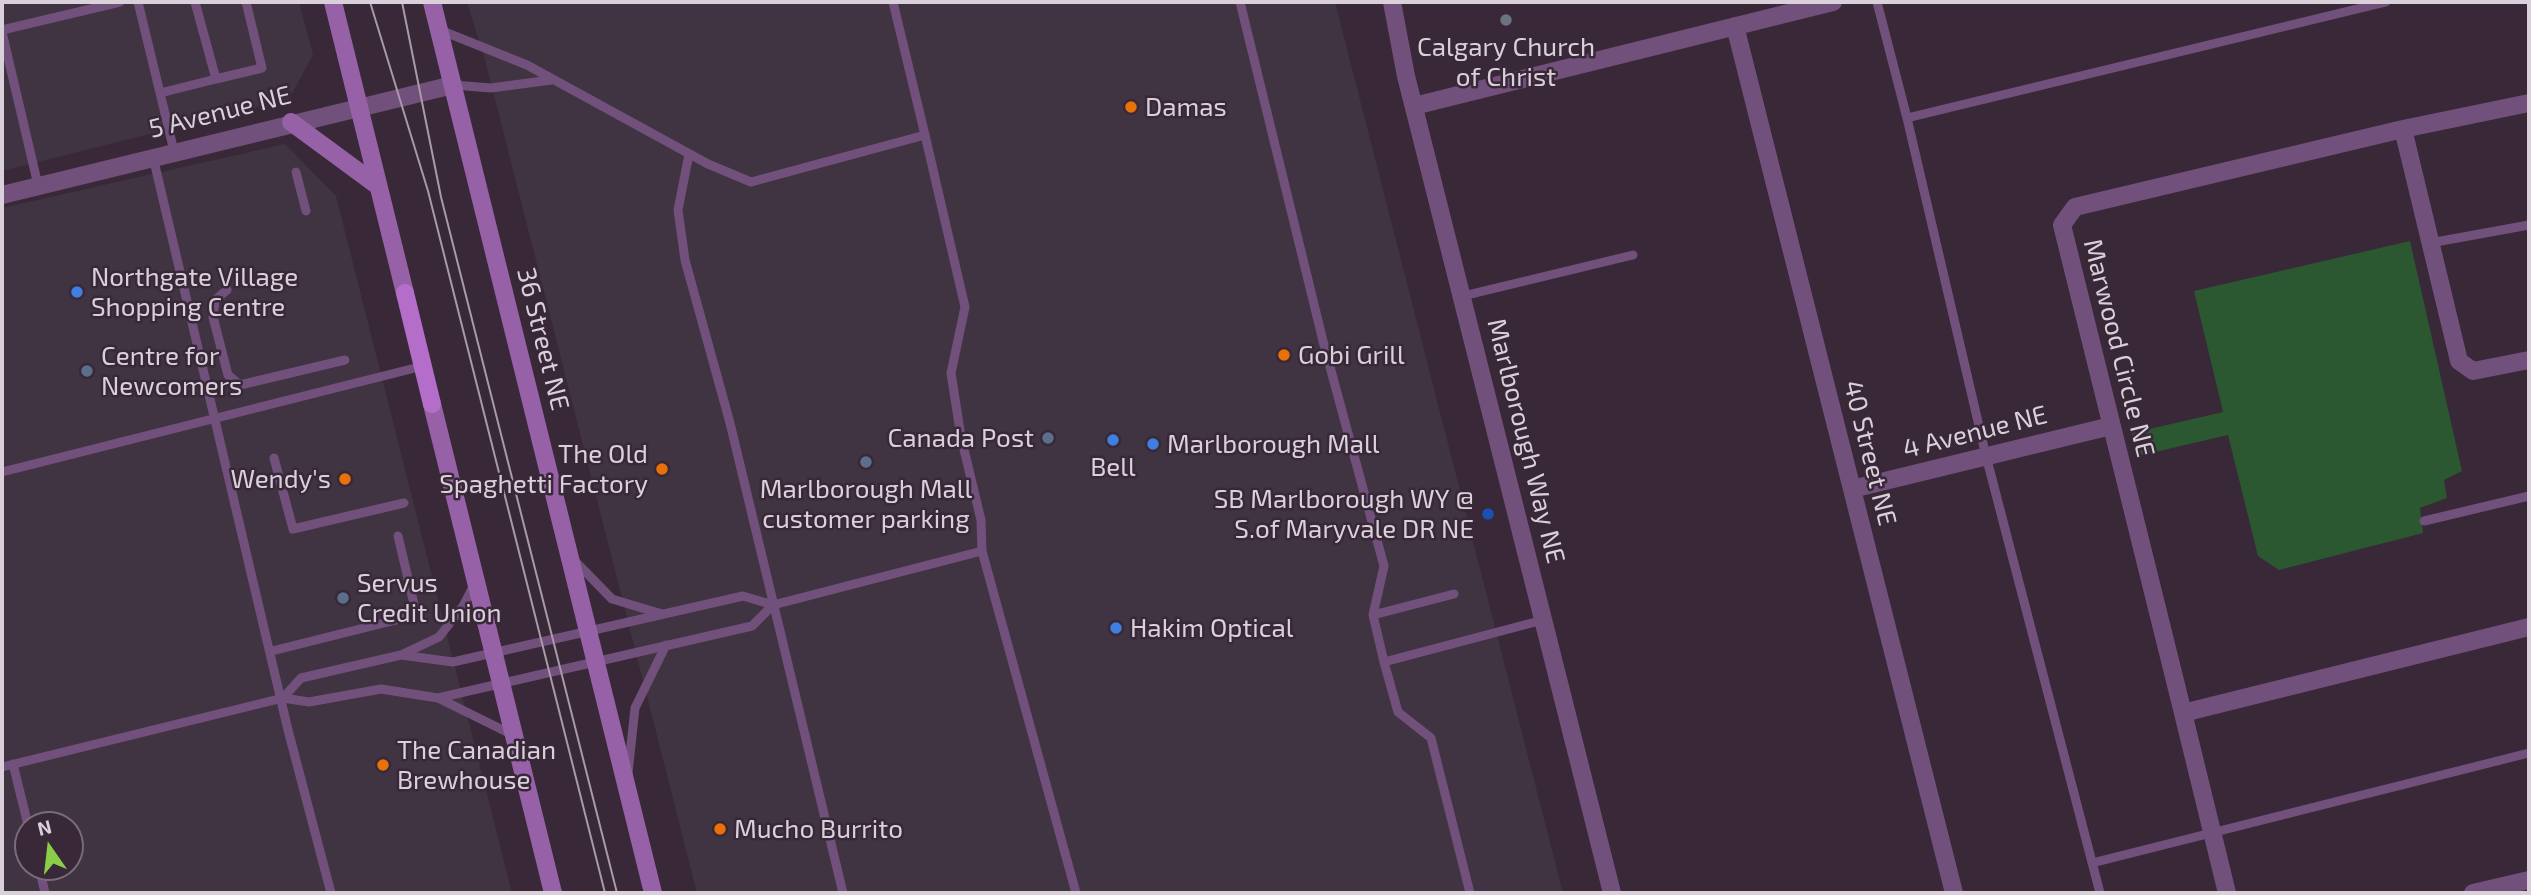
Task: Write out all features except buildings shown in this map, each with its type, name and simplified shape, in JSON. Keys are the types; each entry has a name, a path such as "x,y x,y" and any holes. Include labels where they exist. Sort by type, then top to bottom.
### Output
{"main road":[{"path":"333,2 553,893"},
{"name":"36 Street NE","path":"432,2 653,893"},
{"path":"291,122 378,186"}],"street":[{"name":"Marlborough Way NE","path":"1392,2 1414,106 1612,893"},
{"path":"1414,106 1833,2"},
{"name":"40 Street NE","path":"1735,26 1954,893"},
{"name":"5 Avenue NE","path":"2,195 291,122 453,85"},
{"name":"Marwood Circle NE","path":"2227,893 2062,225 2075,206 2403,129 2529,103"},
{"path":"2403,129 2459,361 2473,370 2529,360"},
{"name":"4 Avenue NE","path":"1852,489 2111,426"},
{"path":"2183,713 2529,627"},
{"path":"2473,893 2529,880"}],"lane":[{"path":"38,186 2,31 120,2"},
{"path":"138,2 174,151"},
{"path":"195,2 216,79"},
{"path":"160,93 262,68 246,2"},
{"path":"893,2 965,307 951,373 961,436 981,520 982,551 1076,893"},
{"path":"1240,2 1323,341 1384,566 1373,615 1384,662 1398,712 1431,738 1470,893"},
{"path":"1877,2 1986,456 2100,893"},
{"path":"1907,118 2386,2"},
{"path":"439,30 527,65 689,153 751,182 925,135"},
{"path":"453,85 491,88 551,80"},
{"path":"689,153 678,210 685,260 730,423 843,893"},
{"path":"153,156 331,893"},
{"path":"296,172 306,211"},
{"path":"2430,243 2529,225"},
{"path":"1463,296 1633,255"},
{"path":"226,290 215,300 213,317 228,375 240,385 345,360"},
{"path":"2,472 423,366"},
{"path":"274,458 293,529 404,503"},
{"path":"2424,521 2529,496"},
{"path":"272,652 408,617 414,604 398,536"},
{"path":"438,698 752,626 773,605 982,551"},
{"path":"569,555 612,600 664,615"},
{"path":"283,698 301,678 401,655 439,636 463,606 475,583"},
{"path":"1373,615 1454,594"},
{"path":"401,655 453,662 743,596 773,605"},
{"path":"1384,662 1543,621"},
{"path":"626,785 635,708 666,645"},
{"path":"2,767 283,698 309,702 381,689 438,698 513,735"},
{"path":"2092,863 2529,753"},
{"path":"13,765 24,811"}],"shaded area":[{"path":"2,2 299,2 313,55 289,99 2,171"},
{"path":"467,2 1335,2 1563,893 697,893 485,60"},
{"name":"Northgate Village Shopping Centre","path":"285,144 336,196 512,893 2,893 2,208"}],"green space":[{"path":"2410,241 2462,471 2444,480 2447,498 2420,508 2423,533 2279,570 2258,556 2228,435 2138,456 2132,433 2223,412 2194,291"}],"tram line":[{"path":"370,2 428,191 605,893"},
{"path":"402,2 441,197 617,893"}],"place":[{"name":"Calgary Church of Christ","path":"1506,20"},
{"name":"Damas","path":"1131,107"},
{"name":"Northgate Village Shopping Centre","path":"77,292"},
{"name":"Gobi Grill","path":"1284,355"},
{"name":"Centre for Newcomers","path":"87,371"},
{"name":"Canada Post","path":"1048,438"},
{"name":"Bell","path":"1113,440"},
{"name":"Marlborough Mall","path":"1153,444"},
{"name":"Marlborough Mall customer parking","path":"866,462"},
{"name":"The Old Spaghetti Factory","path":"662,469"},
{"name":"Wendy's","path":"345,479"},
{"name":"SB Marlborough WY @ S.of Maryvale DR NE","path":"1488,514"},
{"name":"Servus Credit Union","path":"343,598"},
{"name":"Hakim Optical","path":"1116,628"},
{"name":"The Canadian Brewhouse","path":"383,765"},
{"name":"Mucho Burrito","path":"720,829"}]}
